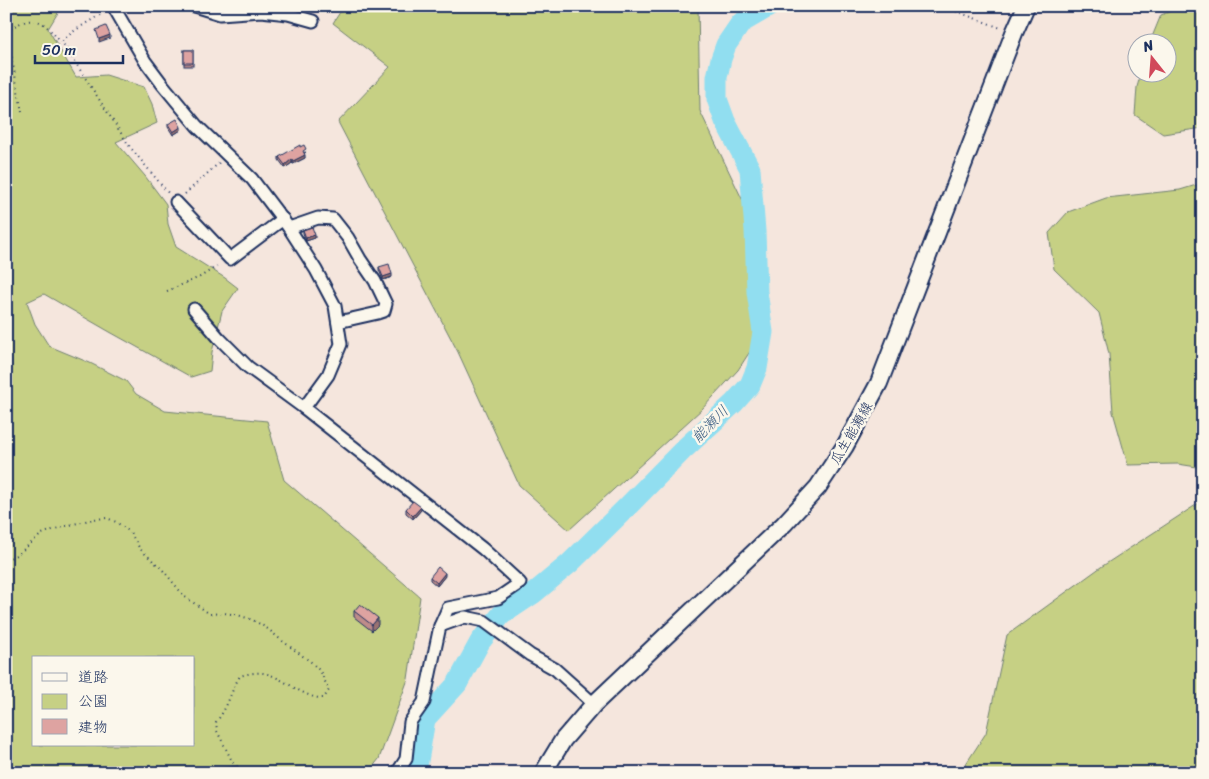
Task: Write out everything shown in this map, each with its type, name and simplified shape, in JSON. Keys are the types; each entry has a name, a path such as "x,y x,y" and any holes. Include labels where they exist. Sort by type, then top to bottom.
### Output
{"main road":[{"name":"瓜生能瀬線","path":"543,773 563,740 594,704 784,524 818,487 845,446 879,384 1026,6"}],"street":[{"path":"112,6 145,62 163,85 197,126 252,179 286,223 321,279 334,306 341,344 328,375 304,408"},
{"path":"194,6 220,14 261,11 288,14 313,21"},
{"path":"176,202 230,259 286,223 318,218 332,219 348,238 375,281 386,304 384,311 338,322"},
{"path":"194,309 248,367 304,408 483,549 520,583 498,598 448,608 440,626 424,702 410,722 406,759 397,773"},
{"path":"440,626 465,617 484,621 530,655 555,669 594,704"}],"path":[{"path":"62,42 78,28 112,6"},
{"path":"942,6 1014,33"},
{"path":"22,112 9,43 9,31 14,26 25,22 42,22 62,42 130,147 176,202 228,156"},
{"path":"167,292 200,277 230,259"},
{"path":"6,560 18,554 42,534 93,519 107,518 130,532 140,549 162,569 185,597 199,607 210,614 224,613 253,620 268,629 311,662 320,671 329,690 324,698 318,699 264,673 240,676 229,703 216,722 217,731 236,769"}],"green space":[{"path":"6,6 62,6 48,29 76,77 106,75 144,87 152,104 157,123 116,142 166,204 168,224 176,247 238,288 222,311 212,352 210,371 191,377 44,294 27,302 35,324 49,346 126,381 136,394 165,411 267,421 284,480 420,597 408,679 379,759 368,773 271,773 269,769 142,773 6,773"},
{"path":"344,6 698,6 700,111 755,226 758,339 738,370 702,409 569,530 519,485 458,352 338,122 390,67 333,23"},
{"path":"1183,6 1203,7 1203,128 1163,134 1135,115 1138,82 1176,82 1176,32 1154,32 1161,15"},
{"path":"1203,183 1203,468 1178,464 1128,465 1113,412 1109,354 1099,313 1054,269 1049,233 1068,212 1106,198 1180,190"},
{"path":"1203,497 1203,773 960,773 986,733 1007,635 1101,567 1199,503"}],"building":[{"path":"106,26 110,35 99,39 96,30"},
{"path":"184,50 193,50 193,63 184,63"},
{"path":"177,119 181,127 173,132 168,124"},
{"path":"300,145 300,147 304,145 306,149 303,151 305,155 293,161 292,159 285,165 279,157"},
{"path":"312,227 315,235 306,238 303,230"},
{"path":"389,264 392,274 383,277 379,267"},
{"path":"413,501 421,507 413,516 406,509"},
{"path":"438,567 445,573 437,583 430,577"},
{"path":"360,604 378,618 372,625 354,611"},
{"path":"238,766 239,773 206,773 206,771"}],"waterway":[{"name":"能瀬川","path":"416,773 425,719 457,684 480,642 501,615 534,593 570,563 684,449 734,403 750,385 757,368 763,332 757,292 750,169 725,121 717,99 717,77 726,45 741,23 770,6"}]}
